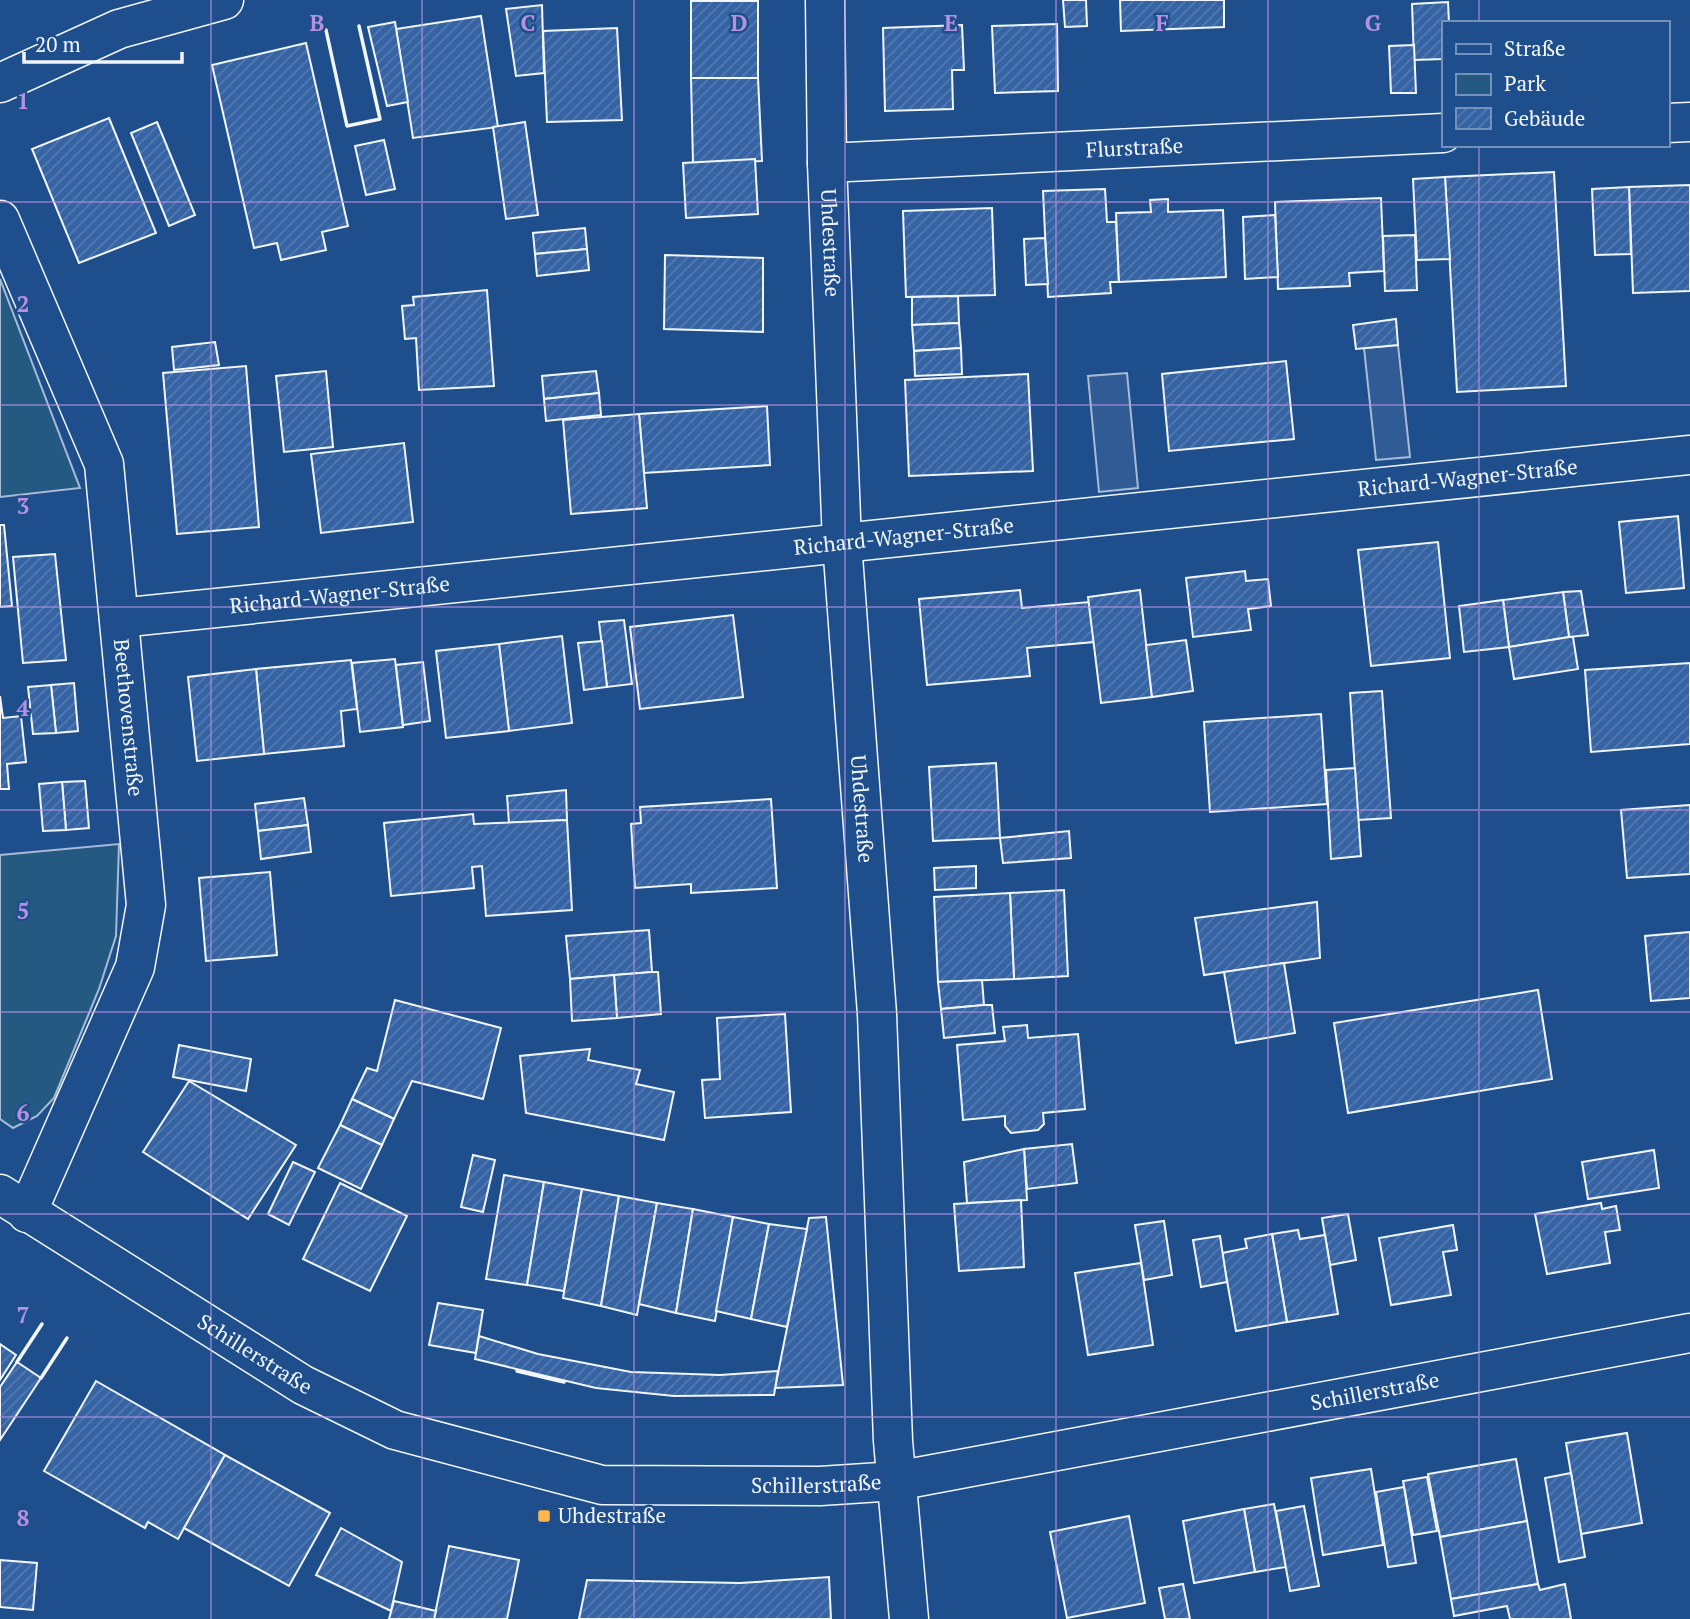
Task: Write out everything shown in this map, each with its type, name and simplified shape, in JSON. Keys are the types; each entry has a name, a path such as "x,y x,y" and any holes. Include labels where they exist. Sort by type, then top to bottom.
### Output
{"street":[{"path":"0,83 119,29 224,0"},
{"name":"Uhdestraße","path":"825,0 827,163 842,543 877,1014 881,1186 896,1481 909,1619"},
{"path":"1669,123 1690,122"},
{"name":"Flurstraße","path":"827,163 1442,134"},
{"name":"Beethovenstraße","path":"0,220 104,464 146,905 135,967 14,1204"},
{"name":"Richard-Wagner-Straße","path":"119,618 1690,454"},
{"name":"Schillerstraße","path":"14,1204 303,1385 395,1430 602,1486 820,1486 896,1481 1690,1333"}],"green space":[{"path":"0,279 80,488 0,497"},
{"path":"119,844 116,936 99,989 54,1098 37,1116 13,1128 0,1119 0,855"}],"shaded area":[{"path":"1398,345 1410,457 1376,460 1364,348"},
{"path":"1127,373 1138,488 1099,492 1088,376"}],"building":[{"path":"1063,0 1086,0 1087,26 1065,27"},
{"path":"1120,0 1224,0 1224,27 1121,31"},
{"path":"691,1 758,1 758,78 691,78"},
{"path":"1448,2 1449,21 1442,21 1442,59 1414,60 1412,4"},
{"path":"542,5 544,73 516,76 506,9"},
{"path":"481,16 498,127 413,138 396,29"},
{"path":"395,22 408,102 387,106 368,27"},
{"path":"1057,24 1058,91 995,93 992,26"},
{"path":"962,25 964,70 952,70 953,109 885,111 883,28"},
{"path":"617,28 622,120 547,122 543,31"},
{"path":"306,43 348,226 322,232 326,250 281,260 277,243 254,248 212,65"},
{"path":"1414,45 1416,93 1391,93 1389,46"},
{"path":"691,78 758,78 762,161 693,163"},
{"path":"109,118 156,233 79,263 32,149"},
{"path":"157,122 195,215 169,226 131,133"},
{"path":"525,122 538,215 506,219 493,127"},
{"path":"384,140 395,189 366,195 355,146"},
{"path":"755,159 758,214 686,218 683,163"},
{"path":"1554,172 1566,386 1457,392 1445,177"},
{"path":"1445,177 1450,259 1417,260 1413,179"},
{"path":"1690,185 1690,291 1633,293 1629,187"},
{"path":"1629,187 1631,254 1595,255 1592,189"},
{"path":"1105,189 1107,222 1116,222 1119,282 1110,282 1111,293 1048,297 1043,191"},
{"path":"1381,198 1384,271 1349,273 1350,286 1278,289 1275,202"},
{"path":"1168,199 1168,212 1223,210 1226,277 1119,282 1116,213 1151,212 1150,200"},
{"path":"992,208 995,295 906,297 903,211"},
{"path":"1275,215 1278,277 1245,279 1243,217"},
{"path":"585,228 587,249 535,254 533,233"},
{"path":"1415,235 1417,290 1385,291 1383,236"},
{"path":"1045,238 1048,284 1026,285 1024,239"},
{"path":"587,249 589,270 537,276 535,254"},
{"path":"665,255 763,258 763,332 664,329"},
{"path":"487,290 494,386 419,390 416,338 405,339 402,306 414,305 413,297"},
{"path":"958,296 959,323 912,325 912,297"},
{"path":"1396,319 1398,345 1356,349 1353,325"},
{"path":"959,323 961,348 914,351 912,325"},
{"path":"215,342 219,365 174,370 172,347"},
{"path":"961,348 962,374 915,376 914,351"},
{"path":"1286,361 1294,439 1169,451 1162,374"},
{"path":"246,366 259,527 177,534 163,373"},
{"path":"326,371 333,447 284,452 276,376"},
{"path":"596,371 599,393 544,399 542,376"},
{"path":"1028,374 1033,471 909,476 905,380"},
{"path":"599,393 601,415 546,421 544,399"},
{"path":"767,406 770,465 644,473 639,414"},
{"path":"639,414 647,508 571,514 563,420"},
{"path":"404,443 413,522 321,533 311,454"},
{"path":"1678,516 1684,588 1626,593 1619,522"},
{"path":"0,525 4,525 12,606 0,607"},
{"path":"1438,542 1450,658 1371,666 1358,550"},
{"path":"55,554 66,660 23,663 13,557"},
{"path":"1245,571 1246,581 1268,579 1271,606 1248,609 1251,630 1193,637 1186,578"},
{"path":"1020,590 1022,608 1089,602 1094,642 1027,648 1030,676 927,685 919,599"},
{"path":"1140,590 1152,697 1101,703 1088,597"},
{"path":"1581,591 1588,635 1569,637 1563,592"},
{"path":"1563,592 1569,637 1509,647 1503,600"},
{"path":"1503,600 1509,647 1464,652 1459,606"},
{"path":"733,615 743,697 640,709 630,627"},
{"path":"624,620 632,684 607,687 599,622"},
{"path":"562,636 572,723 509,731 499,644"},
{"path":"1573,637 1578,669 1514,679 1509,647"},
{"path":"1186,640 1193,691 1152,697 1146,645"},
{"path":"602,641 607,687 584,690 578,643"},
{"path":"499,644 509,731 446,738 436,651"},
{"path":"395,659 403,727 360,732 352,663"},
{"path":"351,660 357,709 341,711 344,746 264,754 256,669"},
{"path":"423,662 430,721 403,725 396,665"},
{"path":"1690,663 1690,744 1591,752 1585,670"},
{"path":"256,669 264,754 197,761 188,677"},
{"path":"74,683 78,731 56,733 51,685"},
{"path":"51,685 56,733 33,734 28,687"},
{"path":"1382,691 1391,818 1358,820 1350,693"},
{"path":"0,696 3,718 21,716 26,762 7,764 9,789 0,789"},
{"path":"1321,714 1327,804 1210,812 1204,722"},
{"path":"996,763 1000,838 933,841 929,767"},
{"path":"1355,768 1361,856 1331,859 1326,770"},
{"path":"85,781 89,828 66,830 62,782"},
{"path":"62,782 66,830 43,831 39,784"},
{"path":"566,790 567,820 509,823 507,796"},
{"path":"304,798 308,825 258,831 255,804"},
{"path":"771,799 777,888 691,893 691,884 635,888 631,824 641,823 640,807"},
{"path":"1690,805 1690,874 1627,878 1621,810"},
{"path":"473,814 474,824 567,820 572,910 486,916 482,866 472,867 474,888 391,896 384,823"},
{"path":"308,825 311,852 261,859 258,831"},
{"path":"1069,831 1071,858 1003,863 1000,838"},
{"path":"976,866 976,888 935,890 934,868"},
{"path":"270,872 277,955 206,961 199,878"},
{"path":"1064,890 1068,976 1014,979 1010,893"},
{"path":"1010,893 1014,979 938,982 934,897"},
{"path":"1317,902 1320,958 1204,975 1195,918"},
{"path":"649,930 652,972 570,979 566,936"},
{"path":"1690,932 1690,998 1651,1001 1645,936"},
{"path":"1284,963 1295,1033 1236,1043 1224,972"},
{"path":"658,972 661,1014 617,1018 614,975"},
{"path":"614,975 617,1018 572,1021 570,979"},
{"path":"982,980 984,1005 941,1009 938,982"},
{"path":"1538,990 1552,1079 1348,1113 1334,1023"},
{"path":"395,1000 501,1028 483,1099 412,1081 394,1119 352,1099 367,1068 377,1071"},
{"path":"992,1005 995,1033 944,1038 941,1009"},
{"path":"785,1014 791,1112 705,1118 702,1080 720,1079 717,1018"},
{"path":"1027,1025 1028,1038 1078,1034 1085,1109 1043,1113 1044,1124 1038,1130 1011,1133 1005,1126 1005,1116 963,1120 957,1045 1005,1041 1003,1027"},
{"path":"179,1045 251,1059 246,1091 173,1077"},
{"path":"590,1049 588,1060 640,1070 636,1084 674,1092 664,1140 526,1113 520,1056"},
{"path":"189,1081 296,1145 248,1219 143,1152"},
{"path":"352,1099 394,1119 382,1145 340,1125"},
{"path":"340,1125 382,1145 361,1189 318,1168"},
{"path":"1072,1144 1077,1183 1027,1189 1024,1149"},
{"path":"1024,1149 1027,1200 967,1203 964,1162"},
{"path":"1654,1150 1659,1188 1588,1199 1582,1162"},
{"path":"473,1155 495,1160 483,1212 461,1207"},
{"path":"293,1162 315,1172 289,1225 268,1214"},
{"path":"504,1175 544,1182 527,1285 486,1279"},
{"path":"544,1182 582,1189 564,1291 527,1285"},
{"path":"340,1183 407,1216 370,1291 303,1259"},
{"path":"582,1189 619,1196 601,1306 563,1298"},
{"path":"619,1196 657,1203 637,1315 601,1306"},
{"path":"1021,1200 1024,1267 959,1271 954,1204"},
{"path":"657,1203 693,1209 676,1313 639,1304"},
{"path":"1601,1203 1602,1209 1616,1206 1620,1230 1605,1232 1610,1263 1547,1274 1535,1214"},
{"path":"693,1209 733,1217 715,1321 676,1313"},
{"path":"1348,1214 1356,1260 1330,1265 1322,1218"},
{"path":"733,1217 769,1224 751,1319 716,1311"},
{"path":"826,1217 843,1385 775,1388 809,1218"},
{"path":"1164,1221 1172,1275 1144,1280 1135,1225"},
{"path":"769,1224 807,1229 787,1327 751,1319"},
{"path":"1453,1225 1457,1250 1443,1252 1451,1295 1391,1305 1379,1238"},
{"path":"1298,1230 1300,1239 1325,1235 1338,1314 1287,1322 1272,1234"},
{"path":"1272,1234 1287,1322 1236,1331 1222,1253 1247,1248 1245,1239"},
{"path":"1220,1236 1227,1282 1201,1287 1193,1240"},
{"path":"1141,1263 1153,1345 1088,1355 1075,1273"},
{"path":"438,1303 483,1310 476,1353 429,1345"},
{"path":"479,1336 538,1354 631,1372 720,1375 778,1371 774,1395 674,1396 596,1388 475,1359"},
{"path":"0,1344 16,1355 0,1380"},
{"path":"17,1362 41,1378 0,1440 0,1387"},
{"path":"96,1381 225,1455 178,1539 148,1522 145,1528 44,1471"},
{"path":"1627,1433 1642,1523 1581,1534 1566,1443"},
{"path":"225,1455 330,1513 289,1586 184,1528"},
{"path":"1516,1459 1527,1521 1440,1537 1428,1474"},
{"path":"1371,1469 1383,1545 1323,1555 1311,1478"},
{"path":"1571,1473 1585,1557 1559,1562 1545,1478"},
{"path":"1427,1477 1437,1531 1413,1535 1403,1481"},
{"path":"1404,1487 1416,1563 1388,1567 1376,1492"},
{"path":"1274,1504 1286,1567 1255,1572 1244,1509"},
{"path":"1304,1506 1319,1586 1290,1591 1276,1511"},
{"path":"1244,1509 1255,1572 1194,1583 1183,1521"},
{"path":"1129,1516 1145,1603 1067,1618 1050,1532"},
{"path":"1527,1521 1538,1584 1451,1599 1440,1537"},
{"path":"341,1528 402,1562 391,1611 316,1575"},
{"path":"449,1546 519,1560 507,1619 434,1619"},
{"path":"0,1560 37,1563 33,1610 0,1607"},
{"path":"829,1577 831,1619 579,1619 587,1580 740,1583"},
{"path":"1183,1584 1190,1619 1165,1619 1159,1588"},
{"path":"1538,1584 1540,1590 1565,1584 1571,1619 1510,1619 1507,1606 1454,1616 1451,1599"},
{"path":"394,1601 436,1611 434,1619 389,1619"}],"wall":[{"path":"326,30 347,126 380,119 359,26"},
{"path":"17,1362 42,1324"},
{"path":"41,1378 67,1338"},
{"path":"517,1371 564,1382"}],"place":[{"name":"Uhdestraße","path":"544,1516"}]}
